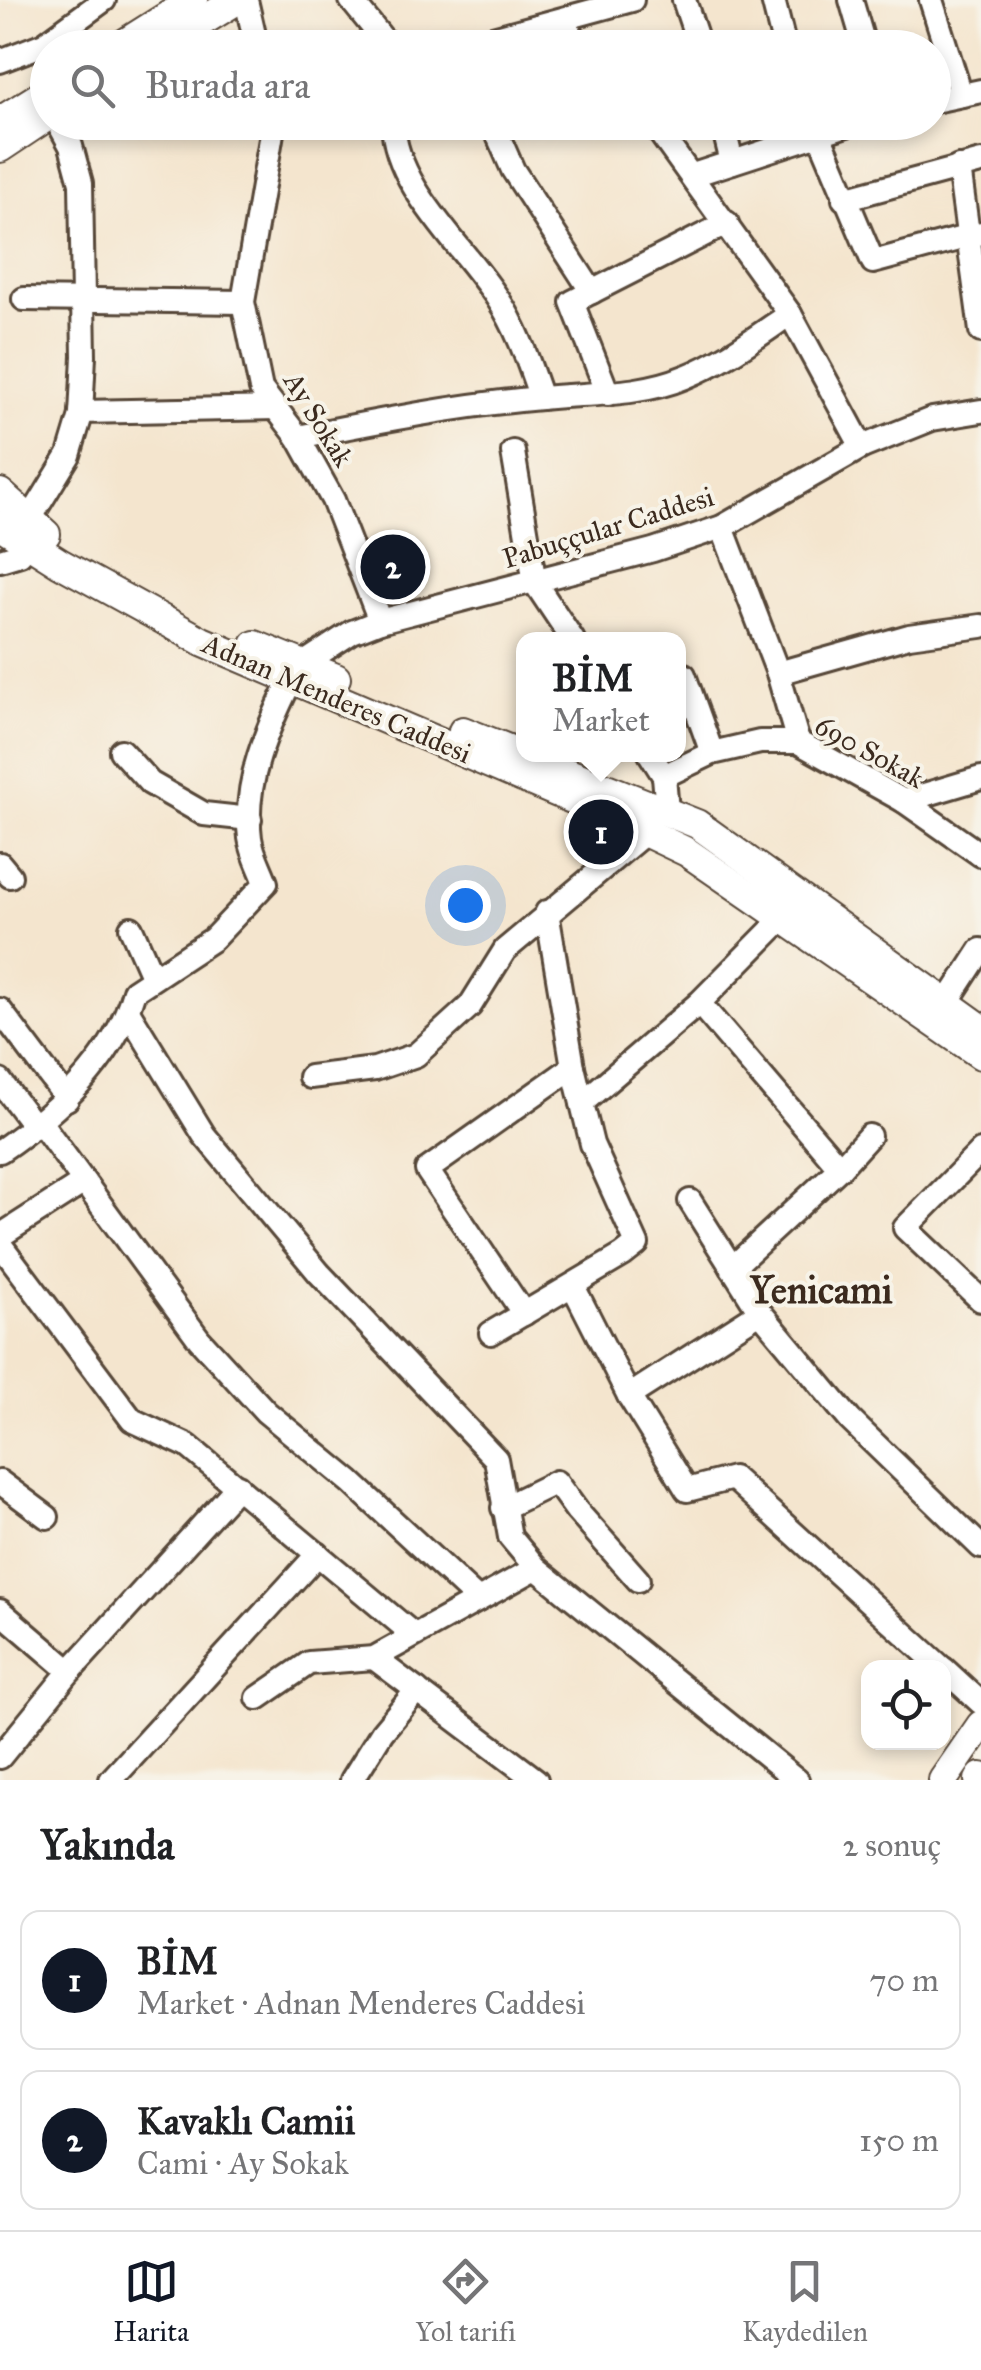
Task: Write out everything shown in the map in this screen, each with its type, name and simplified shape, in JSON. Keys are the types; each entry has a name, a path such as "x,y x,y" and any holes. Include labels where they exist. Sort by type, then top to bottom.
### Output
{"main road":[{"path":"142,30 169,10 194,0"},
{"path":"189,30 238,0"},
{"path":"0,121 30,102"},
{"path":"0,148 30,128"},
{"path":"0,493 38,526"},
{"name":"Adnan Menderes Caddesi","path":"0,505 175,608 297,672 687,852 981,1055"},
{"name":"Adnan Menderes Caddesi","path":"0,526 202,641 297,672 516,754"},
{"path":"7,552 60,563"},
{"name":"Adnan Menderes Caddesi","path":"536,762 697,824 981,1028"},
{"path":"943,1780 981,1725"}],"street":[{"path":"63,30 104,0"},
{"path":"246,0 253,30"},
{"path":"352,0 376,30"},
{"path":"526,30 632,0"},
{"path":"684,0 694,30"},
{"path":"772,0 780,30"},
{"path":"852,0 860,30"},
{"path":"931,0 944,30"},
{"path":"557,22 566,30"},
{"path":"951,46 971,93"},
{"path":"0,61 30,49"},
{"path":"38,526 68,456 81,412 81,183 68,140"},
{"name":"Ay Sokak","path":"271,140 244,302 261,389 298,437 332,500 380,621"},
{"path":"397,140 407,180 497,296 515,326 541,398"},
{"path":"500,140 513,170 592,292"},
{"path":"666,140 790,314 862,447"},
{"path":"726,140 732,162"},
{"path":"693,175 788,140"},
{"path":"815,140 873,262 976,235"},
{"path":"844,199 970,164 981,331"},
{"path":"608,394 572,302 727,223"},
{"path":"24,300 244,302"},
{"path":"298,437 405,416 541,398 608,394 681,379 717,363 790,314"},
{"path":"81,412 275,408"},
{"name":"Pabuççular Caddesi","path":"297,672 352,632 380,621 536,583 722,527 862,447 932,419 981,412"},
{"path":"513,452 536,583 567,632"},
{"path":"722,527 778,673 798,742"},
{"path":"778,673 909,636 981,626"},
{"path":"0,1151 38,1125 81,1086 128,1011 134,991 213,938 266,883 250,840 250,790 264,734 297,672"},
{"path":"686,681 712,753"},
{"name":"690 Sokak","path":"664,776 712,753 760,742 798,742 904,801 981,855"},
{"path":"121,751 150,784 204,814 250,819"},
{"path":"655,762 664,776 667,811"},
{"path":"904,801 981,778"},
{"path":"310,1077 375,1068 416,1055 470,1006 505,950 646,832"},
{"path":"491,1333 637,1244 592,1144 573,1067 547,912"},
{"path":"582,1103 699,1002 784,917"},
{"path":"131,928 153,978"},
{"path":"946,1004 981,950"},
{"path":"699,1002 840,1168"},
{"path":"0,1010 66,1099"},
{"path":"128,1011 204,1135 319,1273 496,1459 510,1537 536,1568 796,1780"},
{"path":"524,1314 426,1170 573,1067"},
{"path":"0,1081 84,1182 199,1339 266,1412 352,1482 478,1600"},
{"path":"732,1268 869,1136"},
{"path":"981,1151 905,1228 981,1300"},
{"path":"84,1182 2,1250 132,1420 188,1446 414,1636"},
{"path":"690,1201 760,1312 850,1420 981,1547"},
{"path":"572,1286 629,1396 687,1490 733,1478 934,1660"},
{"path":"629,1396 760,1312"},
{"path":"0,1482 47,1516"},
{"path":"503,1508 556,1482 638,1580"},
{"path":"0,1757 70,1672 238,1486"},
{"path":"111,1780 318,1554"},
{"path":"258,1698 309,1663 374,1658 536,1568"},
{"path":"0,1611 70,1672"},
{"path":"374,1658 536,1780"},
{"path":"951,1675 981,1703"},
{"path":"352,1780 382,1732 417,1690"}],"place":[{"name":"Kavaklı Camii","path":"393,567"},
{"name":"BİM","path":"601,832"}],"district":[{"name":"Yenicami","path":"821,1290"}]}
